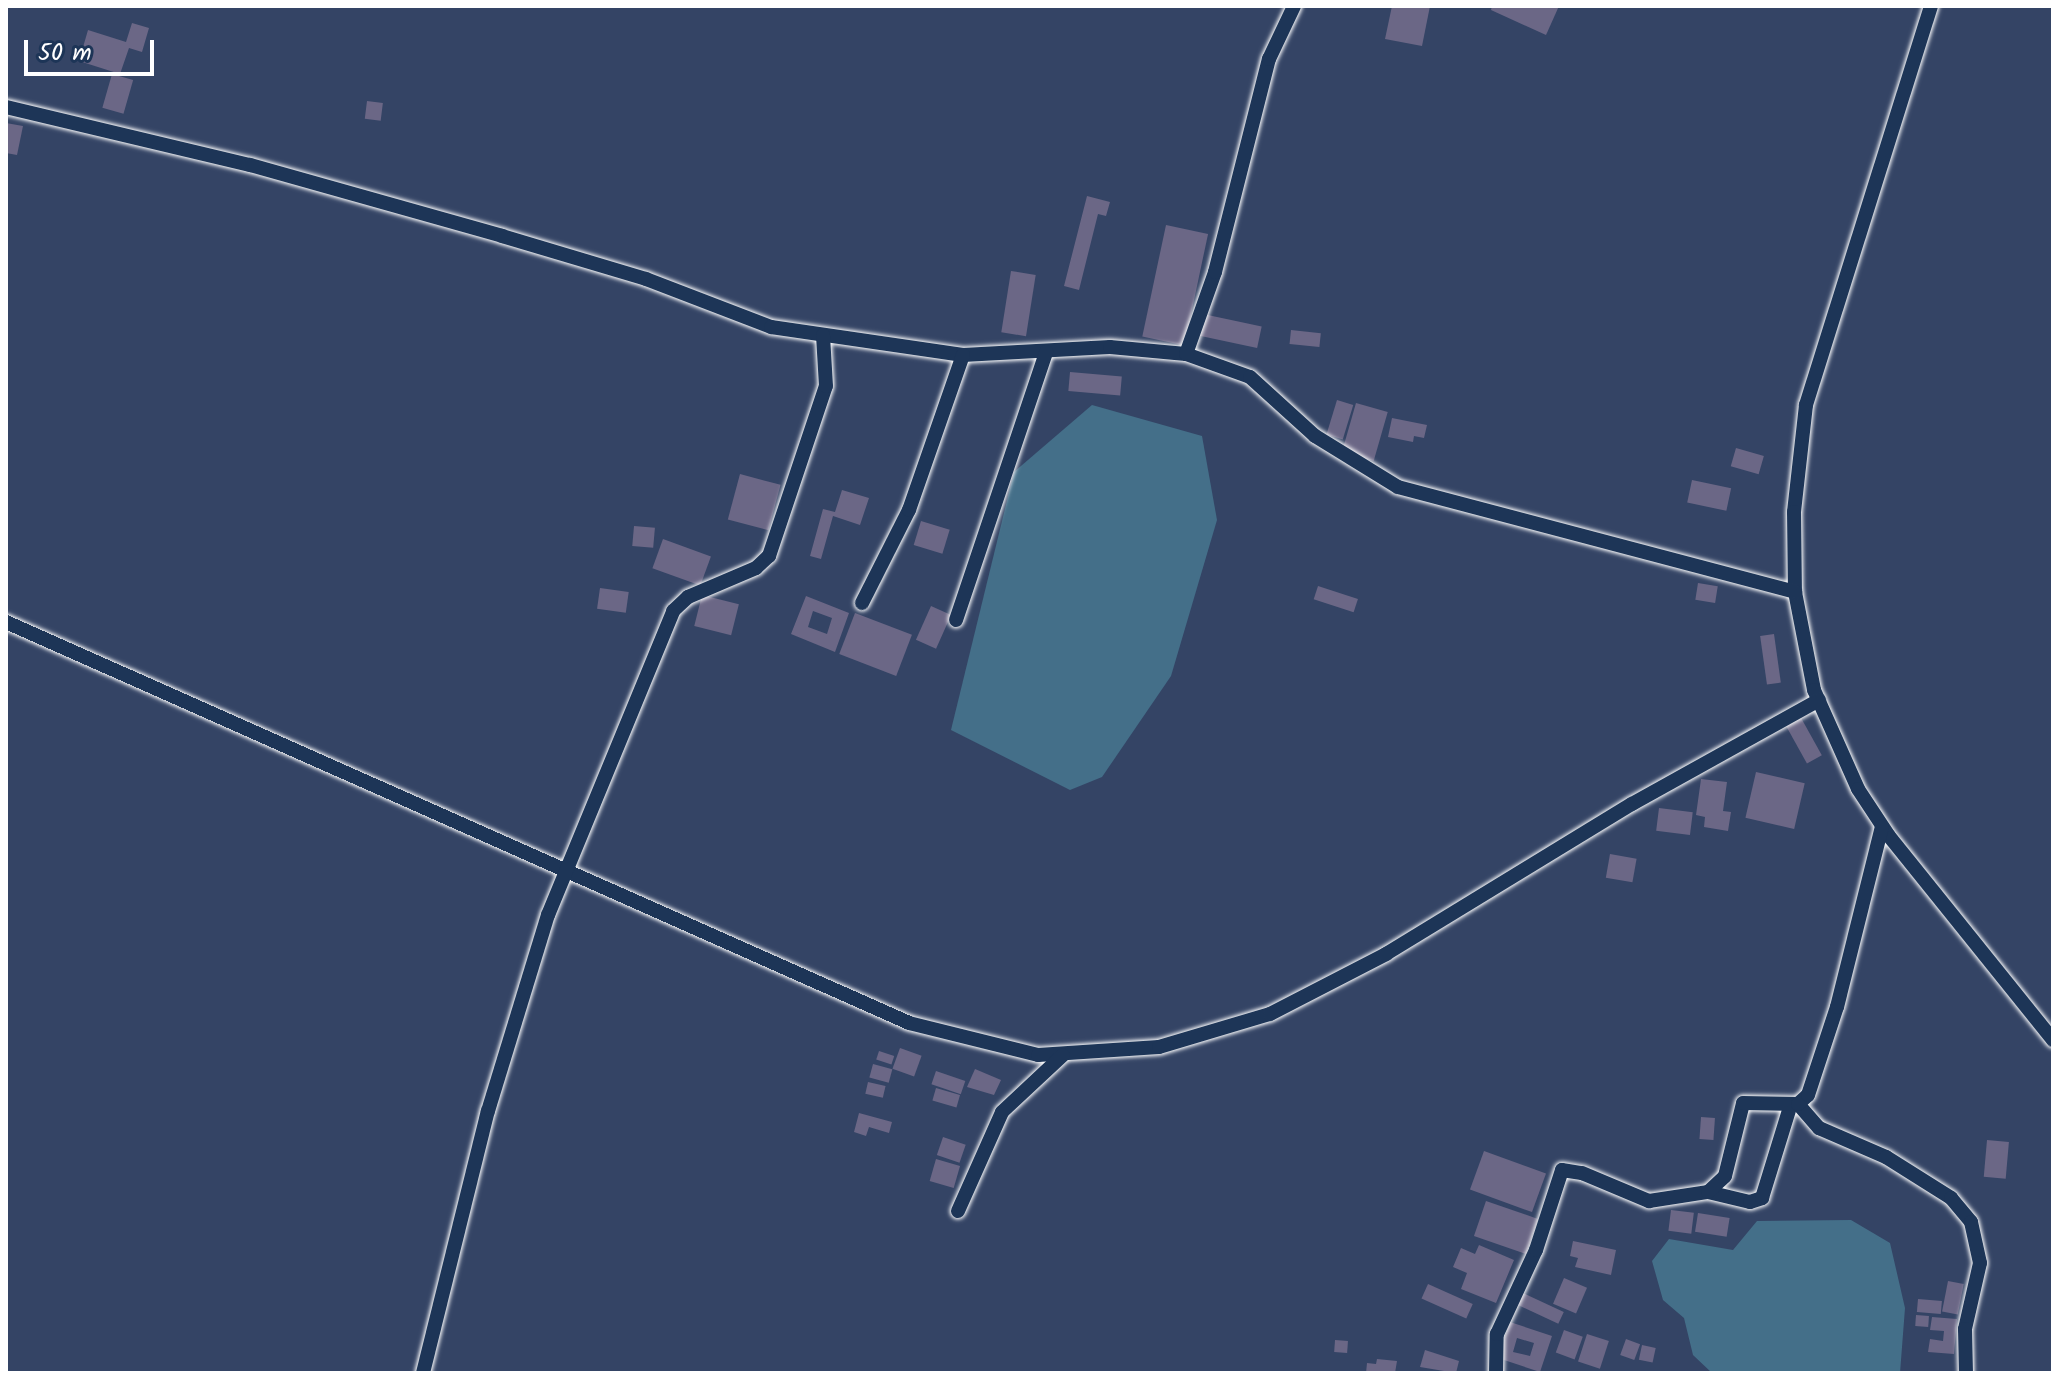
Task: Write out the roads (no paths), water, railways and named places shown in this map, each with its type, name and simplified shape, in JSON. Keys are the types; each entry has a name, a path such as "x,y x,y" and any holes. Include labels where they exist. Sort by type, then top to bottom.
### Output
{"street":[{"path":"1186,354 1215,272 1269,59 1294,6"},
{"path":"1931,6 1806,405 1794,512 1795,592 1807,666 1816,695 1845,762 1882,827 2053,1040"},
{"path":"6,107 250,165 646,279 747,321 963,355 1110,347 1186,354 1250,377 1315,436 1398,487 1795,592"},
{"path":"423,1373 492,1096 531,961 673,611 688,597 756,568 769,556 826,386 823,335"},
{"path":"956,620 1046,352"},
{"path":"862,603 909,510 963,355"},
{"path":"6,622 570,867 909,1023 1012,1051 1063,1055 1122,1053 1186,1042 1294,1003 1816,695"},
{"path":"1708,1192 1725,1176 1743,1103 1794,1104 1808,1095 1837,1007 1882,827"},
{"path":"958,1211 1002,1112 1063,1055"},
{"path":"1496,1373 1497,1334 1542,1236 1562,1170 1582,1173 1649,1201 1708,1192 1750,1202 1762,1198 1794,1104"},
{"path":"1794,1104 1819,1128 1886,1157 1951,1198 1971,1222 1980,1263 1965,1329 1966,1373"}],"water":[{"path":"1092,405 1202,436 1217,520 1171,676 1102,777 1070,790 951,730 1014,472"},
{"path":"1851,1220 1890,1243 1905,1308 1900,1373 1712,1373 1693,1355 1684,1318 1663,1300 1652,1261 1669,1239 1733,1250 1757,1221"}]}
